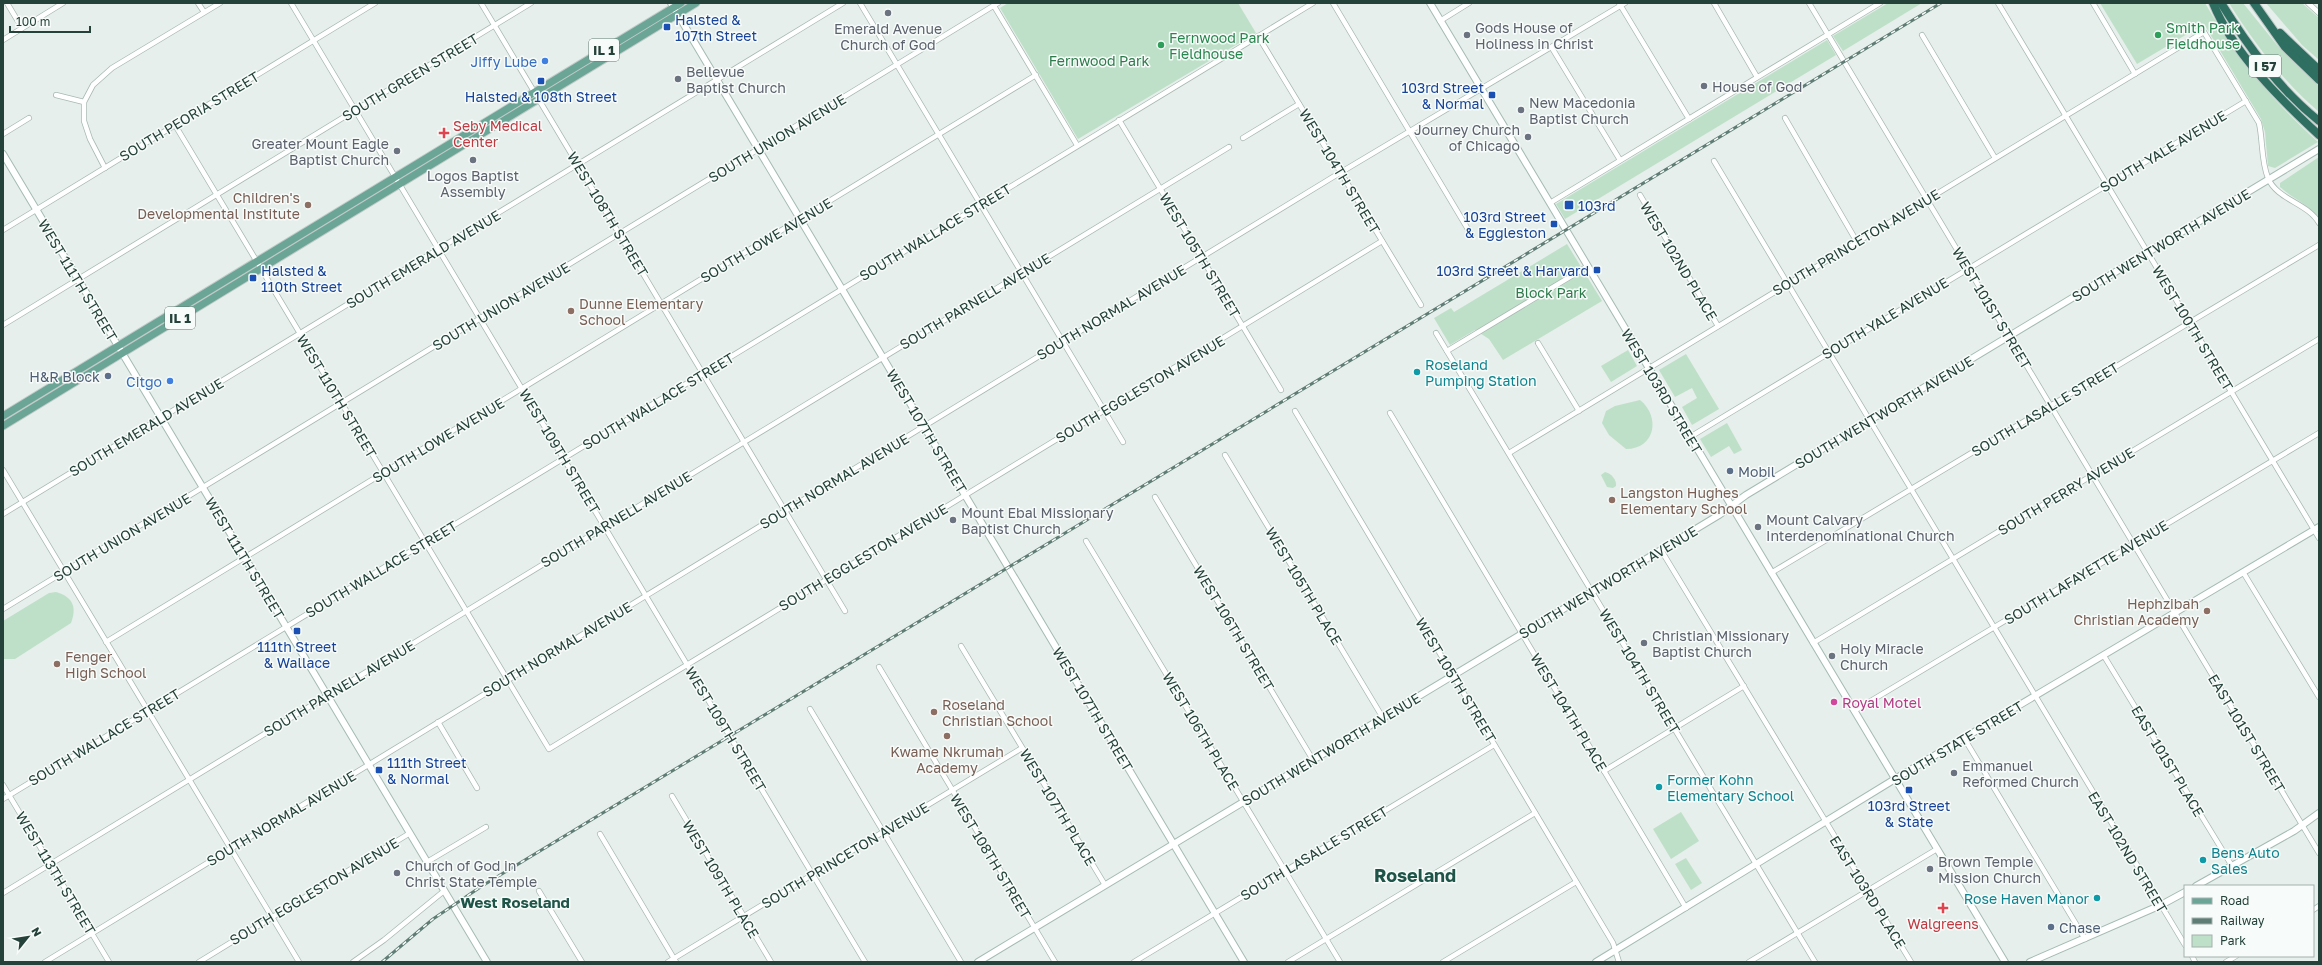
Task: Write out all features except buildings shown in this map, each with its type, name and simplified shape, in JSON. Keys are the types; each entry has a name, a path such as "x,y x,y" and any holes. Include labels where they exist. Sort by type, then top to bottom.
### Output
{"highway":[{"path":"2213,3 2239,46 2256,70 2279,97 2319,135"},
{"name":"I 57","path":"2221,3 2260,60 2284,88 2319,121"},
{"name":"I 57","path":"2254,3 2273,27 2319,70"},
{"path":"2273,27 2285,46 2319,80"}],"main road":[{"name":"IL 1","path":"3,416 396,177 672,5 681,3"},
{"name":"IL 1","path":"3,426 696,3"}],"street":[{"path":"7,3 22,28"},
{"path":"3,40 63,3"},
{"path":"198,3 204,12"},
{"path":"105,168 86,130 84,102 93,85 104,74 220,3"},
{"name":"WEST 109TH STREET","path":"291,3 866,962"},
{"name":"SOUTH PEORIA STREET","path":"3,230 375,3"},
{"name":"WEST 108TH STREET","path":"481,3 845,611"},
{"name":"SOUTH GREEN STREET","path":"3,325 531,3"},
{"name":"SOUTH EMERALD AVENUE","path":"3,514 843,3"},
{"path":"860,3 1123,442"},
{"name":"SOUTH WALLACE STREET","path":"3,799 1313,3"},
{"path":"1333,3 1472,236"},
{"name":"WEST 103RD STREET","path":"1430,3 2005,962"},
{"path":"1440,20 1469,3"},
{"path":"1714,3 1758,77"},
{"name":"WEST 101ST STREET","path":"1809,3 2174,614"},
{"path":"1550,203 1880,3"},
{"name":"WEST 100TH STREET","path":"1998,3 2272,461 2316,528 2319,538"},
{"path":"2093,3 2135,74"},
{"path":"2308,3 2319,13"},
{"path":"996,4 1077,145"},
{"name":"SOUTH UNION AVENUE","path":"3,610 996,4"},
{"path":"1622,4 1689,119"},
{"name":"SOUTH NORMAL AVENUE","path":"45,962 959,404 1341,173 1552,48 1622,4"},
{"name":"WEST 107TH STREET","path":"672,5 1244,962"},
{"name":"SOUTH PRINCETON AVENUE","path":"1509,453 2204,32 2246,100"},
{"path":"1922,35 1995,158"},
{"name":"WEST 104TH STREET","path":"1258,36 1421,305"},
{"path":"1552,48 1620,160"},
{"name":"SOUTH LOWE AVENUE","path":"106,642 1036,75"},
{"path":"56,95 84,102"},
{"path":"2246,100 2258,123 2262,138 2263,161 2268,180 2280,193 2304,207 2319,223"},
{"name":"SOUTH YALE AVENUE","path":"1690,436 2246,100"},
{"path":"1243,138 1299,104"},
{"path":"3,134 29,118"},
{"path":"1785,118 1857,242"},
{"name":"WEST 105TH STREET","path":"1119,120 1282,390"},
{"name":"WEST 110TH STREET","path":"175,125 549,749"},
{"name":"SOUTH PARNELL AVENUE","path":"3,893 1229,147"},
{"name":"SOUTH WENTWORTH AVENUE","path":"978,962 1523,634 1870,421 2319,149"},
{"name":"WEST 111TH STREET","path":"3,154 487,962"},
{"name":"EAST 102ND STREET","path":"1714,161 2034,696 2184,943"},
{"name":"WEST 102ND PLACE","path":"1640,195 1718,326"},
{"name":"SOUTH EGGLESTON AVENUE","path":"549,749 1382,241"},
{"name":"SOUTH LASALLE STREET","path":"1771,573 2319,245"},
{"path":"1447,351 1588,266"},
{"name":"WEST 104TH STREET","path":"1436,333 1815,962"},
{"name":"SOUTH PERRY AVENUE","path":"1813,643 2319,339"},
{"path":"1538,343 1579,411"},
{"name":"WEST 105TH STREET","path":"1295,411 1613,943 1619,962"},
{"name":"WEST 104TH PLACE","path":"1390,413 1686,908"},
{"name":"SOUTH LAFAYETTE AVENUE","path":"1854,711 2319,433"},
{"name":"WEST 105TH PLACE","path":"1225,455 1383,718"},
{"path":"3,470 298,962"},
{"name":"WEST 106TH STREET","path":"1155,497 1313,760"},
{"name":"SOUTH STATE STREET","path":"1596,962 1895,779 2104,656 2316,528"},
{"name":"WEST 106TH PLACE","path":"1086,541 1340,962"},
{"name":"EAST 103RD PLACE","path":"1661,550 1911,962"},
{"path":"2243,572 2319,696"},
{"name":"EAST 101ST STREET","path":"2174,614 2319,853"},
{"name":"WEST 107TH PLACE","path":"961,646 1105,885"},
{"name":"EAST 101ST PLACE","path":"2104,656 2232,866"},
{"name":"WEST 108TH STREET","path":"879,667 1055,962"},
{"path":"1604,771 1744,686"},
{"path":"810,709 961,962"},
{"path":"438,722 477,788"},
{"path":"1964,738 2085,939"},
{"name":"SOUTH LASALLE STREET","path":"1134,962 1494,745"},
{"name":"SOUTH PRINCETON AVENUE","path":"668,962 675,960 744,916 1022,748"},
{"name":"WEST 113TH STREET","path":"3,785 109,962"},
{"name":"WEST 109TH PLACE","path":"672,796 771,962"},
{"path":"1288,962 1535,813"},
{"path":"2198,885 2302,825 2319,813"},
{"path":"427,862 486,827"},
{"name":"SOUTH EGGLESTON AVENUE","path":"199,962 410,833"},
{"path":"600,834 675,960"},
{"path":"1749,962 1937,849"},
{"path":"1443,962 1576,882"},
{"path":"352,962 384,940 444,891"},
{"path":"539,891 582,962"},
{"path":"2030,962 2161,905 2184,893"}],"green space":[{"name":"Fernwood Park","path":"1008,3 1238,3 1256,33 1078,139 1000,8"},
{"path":"1888,3 1922,3 1843,51 1833,36"},
{"path":"2100,3 2205,3 2242,60 2285,111 2318,142 2275,168 2268,166 2265,132 2261,119 2204,24 2137,64"},
{"path":"2229,3 2243,3 2277,45 2319,86 2319,112 2293,88 2270,61"},
{"path":"2266,3 2302,3 2319,18 2319,60 2302,45"},
{"path":"1827,40 1836,55 1565,219 1556,204"},
{"path":"2319,157 2319,217 2310,208 2280,187 2280,183"},
{"name":"Block Park","path":"1567,244 1602,301 1503,360 1489,339 1475,330 1450,345 1434,318 1451,308 1454,312"},
{"path":"1628,350 1637,366 1611,382 1601,366"},
{"path":"1686,354 1719,409 1692,425 1682,407 1697,398 1692,388 1675,397 1659,370"},
{"path":"1640,400 1647,407 1651,415 1652,431 1649,438 1643,444 1636,448 1626,449 1609,435 1602,423 1606,411 1615,406"},
{"path":"1727,423 1742,450 1734,454 1729,446 1711,457 1700,439"},
{"path":"1605,472 1615,479 1616,486 1613,488 1607,487 1601,475"},
{"path":"56,592 62,594 72,603 74,612 71,623 15,659 3,659 3,621 49,593"},
{"path":"1681,812 1699,841 1671,859 1653,829"},
{"path":"1686,858 1702,883 1691,890 1675,864"}],"railway":[{"path":"382,962 433,919 482,886 1941,3"}],"place":[{"name":"Emerald Avenue Church of God","path":"888,13"},
{"name":"Halsted & 107th Street","path":"667,27"},
{"name":"Gods House of Holiness in Christ","path":"1467,35"},
{"name":"Smith Park Fieldhouse","path":"2158,35"},
{"name":"Fernwood Park Fieldhouse","path":"1161,45"},
{"name":"Jiffy Lube","path":"545,61"},
{"name":"Bellevue Baptist Church","path":"678,79"},
{"name":"Halsted & 108th Street","path":"541,81"},
{"name":"House of God","path":"1704,86"},
{"name":"103rd Street & Normal","path":"1492,95"},
{"name":"New Macedonia Baptist Church","path":"1521,110"},
{"name":"Seby Medical Center","path":"444,133"},
{"name":"Journey Church of Chicago","path":"1528,137"},
{"name":"Greater Mount Eagle Baptist Church","path":"397,151"},
{"name":"Logos Baptist Assembly","path":"473,160"},
{"name":"Children's Developmental Institute","path":"308,205"},
{"name":"103rd","path":"1569,205"},
{"name":"103rd Street & Eggleston","path":"1554,224"},
{"name":"103rd Street & Harvard","path":"1597,270"},
{"name":"Halsted & 110th Street","path":"253,278"},
{"name":"Dunne Elementary School","path":"571,311"},
{"name":"Roseland Pumping Station","path":"1417,372"},
{"name":"H&R Block","path":"108,376"},
{"name":"Citgo","path":"170,381"},
{"name":"Mobil","path":"1730,471"},
{"name":"Langston Hughes Elementary School","path":"1612,500"},
{"name":"Mount Ebal Missionary Baptist Church","path":"953,520"},
{"name":"Mount Calvary Interdenominational Church","path":"1758,527"},
{"name":"Hephzibah Christian Academy","path":"2207,611"},
{"name":"111th Street & Wallace","path":"297,631"},
{"name":"Christian Missionary Baptist Church","path":"1644,643"},
{"name":"Holy Miracle Church","path":"1832,656"},
{"name":"Fenger High School","path":"57,664"},
{"name":"Royal Motel","path":"1834,702"},
{"name":"Roseland Christian School","path":"934,712"},
{"name":"Kwame Nkrumah Academy","path":"947,736"},
{"name":"111th Street & Normal","path":"379,770"},
{"name":"Emmanuel Reformed Church","path":"1954,773"},
{"name":"Former Kohn Elementary School","path":"1659,787"},
{"name":"103rd Street & State","path":"1909,790"},
{"name":"Bens Auto Sales","path":"2203,860"},
{"name":"Brown Temple Mission Church","path":"1930,869"},
{"name":"Church of God in Christ State Temple","path":"397,873"},
{"name":"Rose Haven Manor","path":"2097,898"},
{"name":"Walgreens","path":"1943,908"},
{"name":"Chase","path":"2051,927"}],"district":[{"name":"Roseland","path":"1415,875"},
{"name":"West Roseland","path":"515,902"}]}
